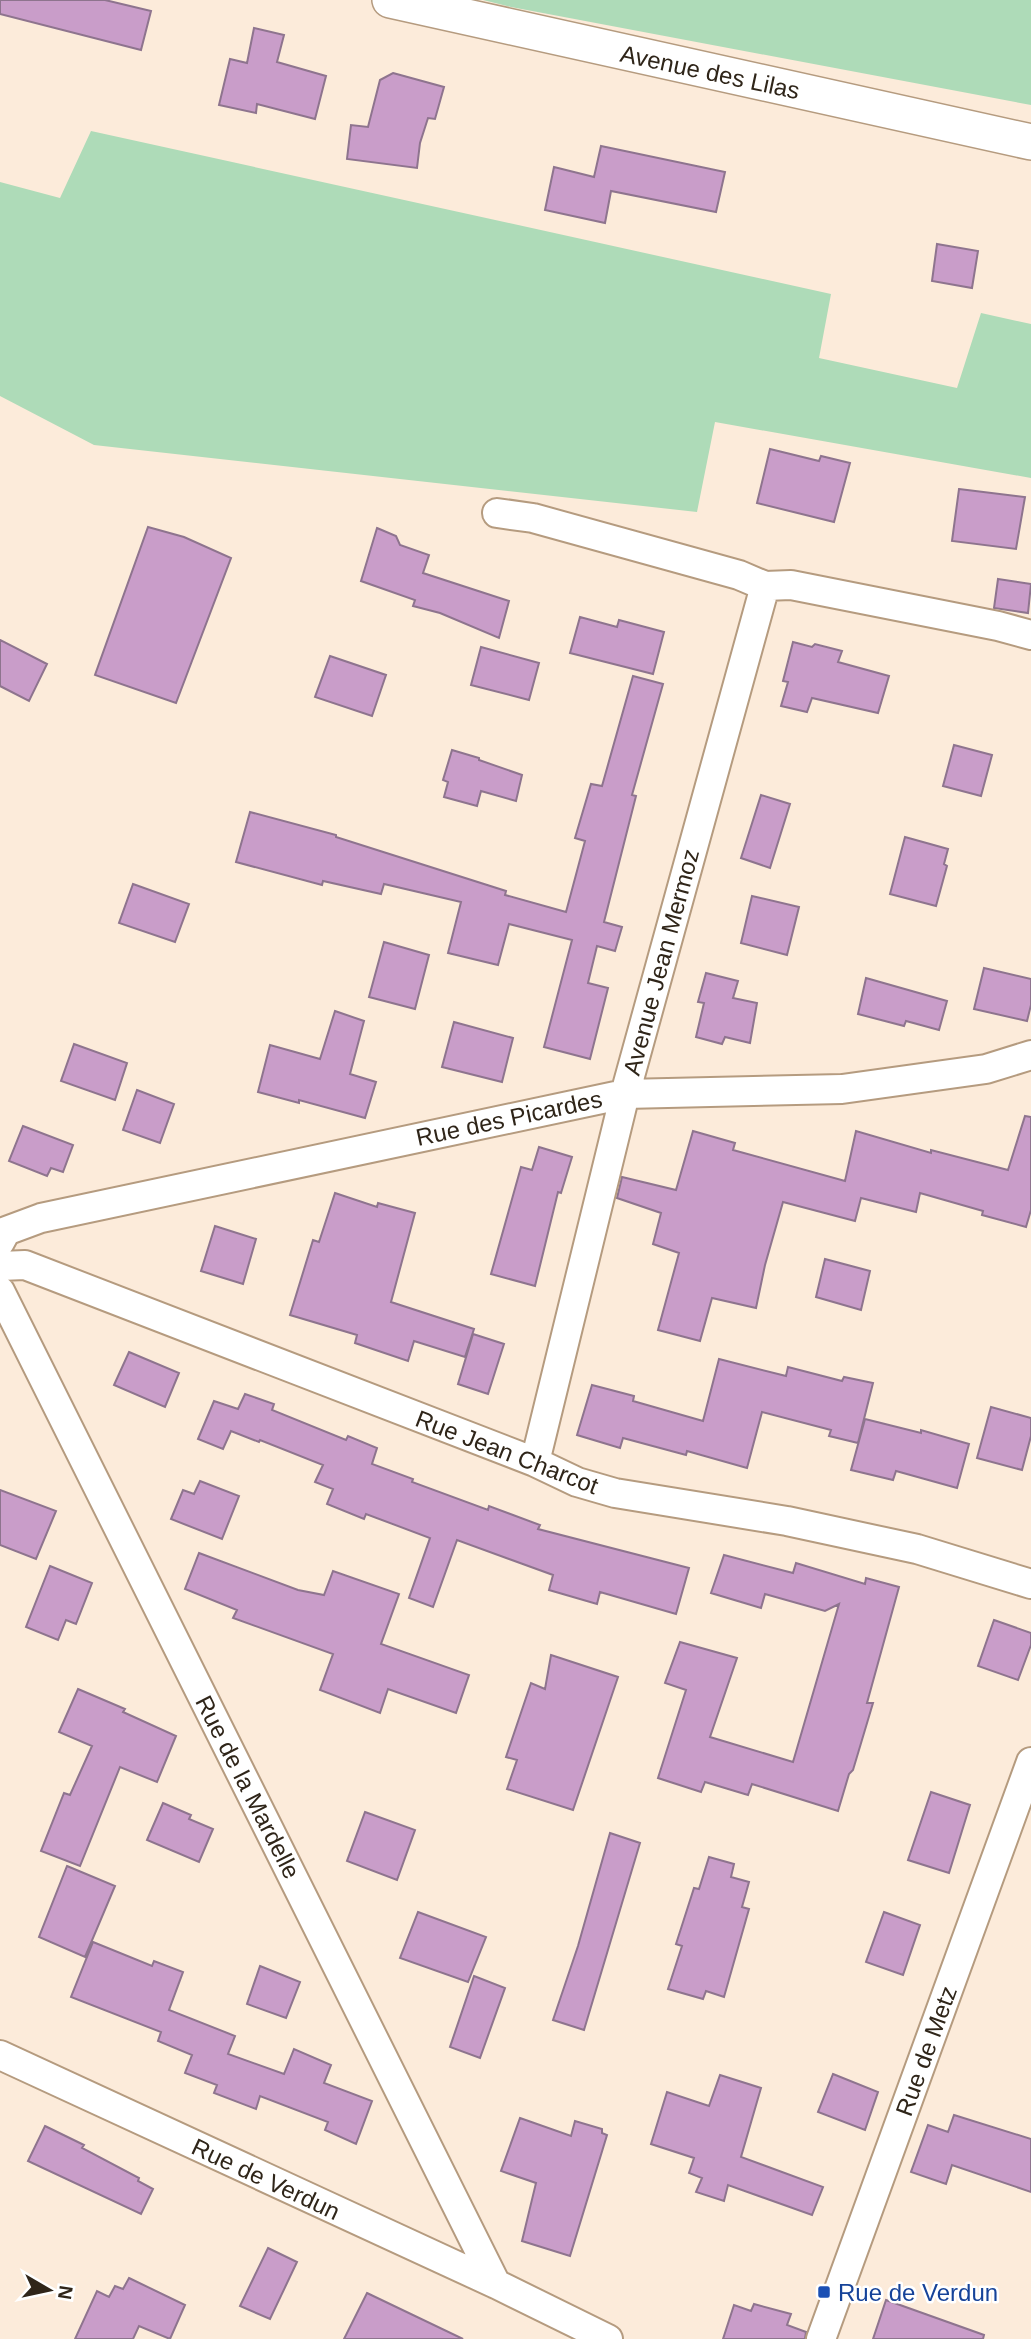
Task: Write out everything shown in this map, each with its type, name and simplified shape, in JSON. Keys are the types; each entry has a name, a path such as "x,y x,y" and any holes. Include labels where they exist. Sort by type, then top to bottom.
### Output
{"street":[{"name":"Avenue des Lilas","path":"390,0 1031,142"},
{"path":"497,513 533,517 739,575 765,586 791,585 1031,635"},
{"name":"Avenue Jean Mermoz","path":"535,1462 625,1094 765,586"},
{"name":"Rue des Picardes","path":"0,1242 6,1231 41,1218 625,1094 842,1089 986,1069 1031,1055"},
{"name":"Rue Jean Charcot","path":"0,1266 25,1265 535,1462 577,1482 615,1493 787,1521 917,1549 1031,1584"},
{"name":"Rue de la Mardelle","path":"0,1291 496,2284"},
{"name":"Rue de Metz","path":"821,2339 1031,1762"},
{"name":"Rue de Verdun","path":"0,2054 496,2284 608,2339"}],"green space":[{"path":"483,0 1031,0 1031,105 511,7"},
{"path":"91,131 831,294 819,358 957,388 981,313 1031,324 1031,478 715,422 697,512 94,445 0,396 0,182 60,198"}],"building":[{"path":"0,0 105,0 151,11 141,50 0,14"},
{"path":"254,28 284,35 277,62 326,76 315,119 257,104 256,113 219,105 230,59 247,63"},
{"path":"393,73 444,87 435,119 428,118 420,143 417,168 347,159 351,125 368,127 380,80"},
{"path":"601,146 725,172 716,212 611,191 605,223 545,210 554,167 594,177"},
{"path":"937,244 978,251 972,288 932,281"},
{"path":"770,449 819,461 821,456 850,463 834,522 757,503"},
{"path":"959,489 1025,497 1016,549 952,541"},
{"path":"148,527 184,537 231,558 176,703 95,675"},
{"path":"377,528 396,536 400,545 429,555 423,573 509,601 499,638 440,613 413,606 415,600 361,581"},
{"path":"998,579 1031,584 1028,613 994,608"},
{"path":"580,617 617,627 619,620 664,632 653,674 570,653"},
{"path":"0,640 47,664 29,701 0,686"},
{"path":"793,642 842,651 838,662 889,676 878,713 812,698 807,712 781,706 788,682 783,681"},
{"path":"481,647 539,663 529,700 471,685"},
{"path":"330,656 386,675 372,716 315,697"},
{"path":"633,676 663,684 632,795 636,796 604,922 622,927 615,951 597,946 588,983 608,988 590,1059 544,1047 572,940 509,924 498,965 448,953 461,902 384,884 381,894 323,881 322,885 236,862 250,812 336,835 506,891 505,895 566,912 585,841 575,838 591,784 602,786"},
{"path":"954,745 992,755 981,796 943,786"},
{"path":"452,750 522,775 516,801 481,791 477,806 444,797 448,782 443,780"},
{"path":"761,795 790,804 770,868 741,858"},
{"path":"905,837 948,849 944,864 947,866 936,906 890,894"},
{"path":"133,884 189,904 175,942 119,923"},
{"path":"752,896 799,907 787,955 741,943"},
{"path":"384,942 429,955 415,1009 369,997"},
{"path":"984,968 1031,979 1031,1005 1027,1021 974,1009"},
{"path":"706,973 738,981 733,998 757,1003 750,1043 725,1037 722,1044 696,1037 704,1003 698,1002"},
{"path":"866,978 947,1001 939,1030 906,1021 904,1026 858,1014"},
{"path":"335,1011 364,1021 350,1074 376,1082 365,1118 258,1092 270,1045 320,1059"},
{"path":"454,1022 513,1038 502,1082 442,1067"},
{"path":"74,1044 127,1063 115,1100 61,1081"},
{"path":"137,1090 174,1104 160,1143 123,1130"},
{"path":"1025,1116 1031,1117 1031,1210 1026,1227 982,1215 983,1211 920,1193 916,1212 861,1198 855,1221 783,1202 756,1308 712,1298 700,1341 658,1330 679,1253 653,1244 661,1213 617,1198 622,1177 676,1190 693,1131 735,1143 733,1150 845,1181 856,1131 931,1153 931,1150 1008,1170"},
{"path":"23,1126 73,1145 63,1172 51,1168 47,1176 9,1161"},
{"path":"539,1147 572,1157 561,1193 558,1192 535,1286 491,1274 521,1167 532,1170"},
{"path":"335,1193 377,1207 378,1203 415,1213 391,1302 474,1329 465,1357 414,1341 408,1361 355,1343 357,1335 290,1315 313,1240 319,1242"},
{"path":"215,1226 256,1239 243,1284 201,1271"},
{"path":"825,1259 870,1271 861,1310 816,1297"},
{"path":"473,1334 504,1344 488,1394 458,1384"},
{"path":"129,1352 179,1373 165,1407 114,1385"},
{"path":"719,1359 786,1376 788,1367 842,1381 844,1377 873,1383 858,1443 829,1436 831,1430 762,1412 747,1468 687,1451 686,1455 623,1438 620,1448 577,1435 592,1385 634,1396 633,1401 703,1421"},
{"path":"245,1394 274,1404 272,1410 346,1440 348,1436 377,1448 372,1464 413,1479 412,1482 488,1510 489,1506 540,1525 538,1529 689,1568 676,1614 600,1592 597,1604 549,1590 553,1575 457,1540 433,1607 409,1598 430,1538 366,1514 364,1519 327,1504 333,1489 315,1482 323,1465 231,1431 223,1449 198,1439 214,1401 238,1409"},
{"path":"991,1407 1031,1418 1031,1436 1022,1470 977,1458"},
{"path":"865,1419 921,1433 921,1430 969,1444 957,1488 896,1471 893,1480 851,1470"},
{"path":"200,1481 239,1496 222,1539 171,1519 183,1490 194,1494"},
{"path":"0,1490 56,1511 36,1559 0,1545"},
{"path":"199,1553 298,1590 324,1595 333,1571 399,1594 381,1644 469,1675 456,1713 388,1689 380,1713 320,1690 333,1654 233,1618 237,1610 185,1589"},
{"path":"724,1555 793,1573 796,1563 865,1584 866,1578 899,1587 867,1703 873,1703 838,1811 752,1784 748,1795 705,1782 701,1792 658,1778 686,1690 665,1683 680,1642 737,1658 710,1737 793,1762 839,1604 825,1611 765,1594 761,1608 711,1593"},
{"path":"50,1566 92,1583 76,1624 66,1620 58,1640 26,1627"},
{"path":"994,1620 1031,1633 1031,1645 1018,1680 978,1666"},
{"path":"551,1655 618,1677 573,1810 507,1789 517,1760 506,1757 531,1683 545,1689"},
{"path":"78,1689 125,1709 123,1712 176,1736 157,1782 120,1767 80,1866 41,1851 64,1793 70,1795 92,1746 59,1732"},
{"path":"931,1792 970,1805 949,1873 908,1860"},
{"path":"163,1803 191,1815 189,1819 213,1829 199,1862 147,1840"},
{"path":"365,1812 415,1830 397,1880 347,1861"},
{"path":"610,1833 640,1843 584,2030 553,2020 578,1946"},
{"path":"709,1857 734,1864 731,1877 749,1882 742,1907 749,1909 724,1997 706,1991 703,1999 668,1989 682,1946 676,1944 694,1888 699,1889"},
{"path":"67,1866 115,1886 85,1957 39,1937"},
{"path":"418,1912 486,1937 468,1982 400,1958"},
{"path":"884,1912 920,1925 903,1975 866,1962"},
{"path":"93,1942 152,1966 154,1961 183,1972 169,2010 235,2036 228,2054 284,2074 294,2049 331,2065 324,2083 372,2101 356,2144 325,2130 328,2122 260,2096 256,2109 214,2093 217,2085 185,2073 192,2055 158,2041 161,2032 71,1997"},
{"path":"260,1966 300,1982 286,2018 247,2004"},
{"path":"474,1976 505,1988 480,2058 450,2047"},
{"path":"833,2074 878,2092 865,2130 818,2112"},
{"path":"720,2075 761,2088 741,2157 823,2187 812,2215 728,2185 724,2201 696,2192 702,2178 689,2173 694,2158 651,2144 667,2092 709,2106"},
{"path":"954,2115 1031,2139 1031,2192 952,2165 946,2184 911,2172 928,2125 948,2132"},
{"path":"520,2118 571,2136 575,2121 602,2129 602,2133 607,2135 570,2256 522,2241 536,2183 501,2171"},
{"path":"45,2126 84,2145 82,2148 139,2178 138,2181 153,2189 141,2214 28,2161"},
{"path":"268,2248 297,2262 270,2319 240,2306"},
{"path":"129,2278 185,2305 170,2339 139,2326 133,2339 75,2339 97,2291 109,2297 115,2286 123,2289"},
{"path":"367,2293 463,2339 344,2339"},
{"path":"886,2300 984,2335 983,2339 873,2339"},
{"path":"754,2304 791,2314 787,2325 806,2332 805,2339 723,2339 734,2305 751,2311"}],"place":[{"name":"Rue de Verdun","path":"824,2292"}]}
